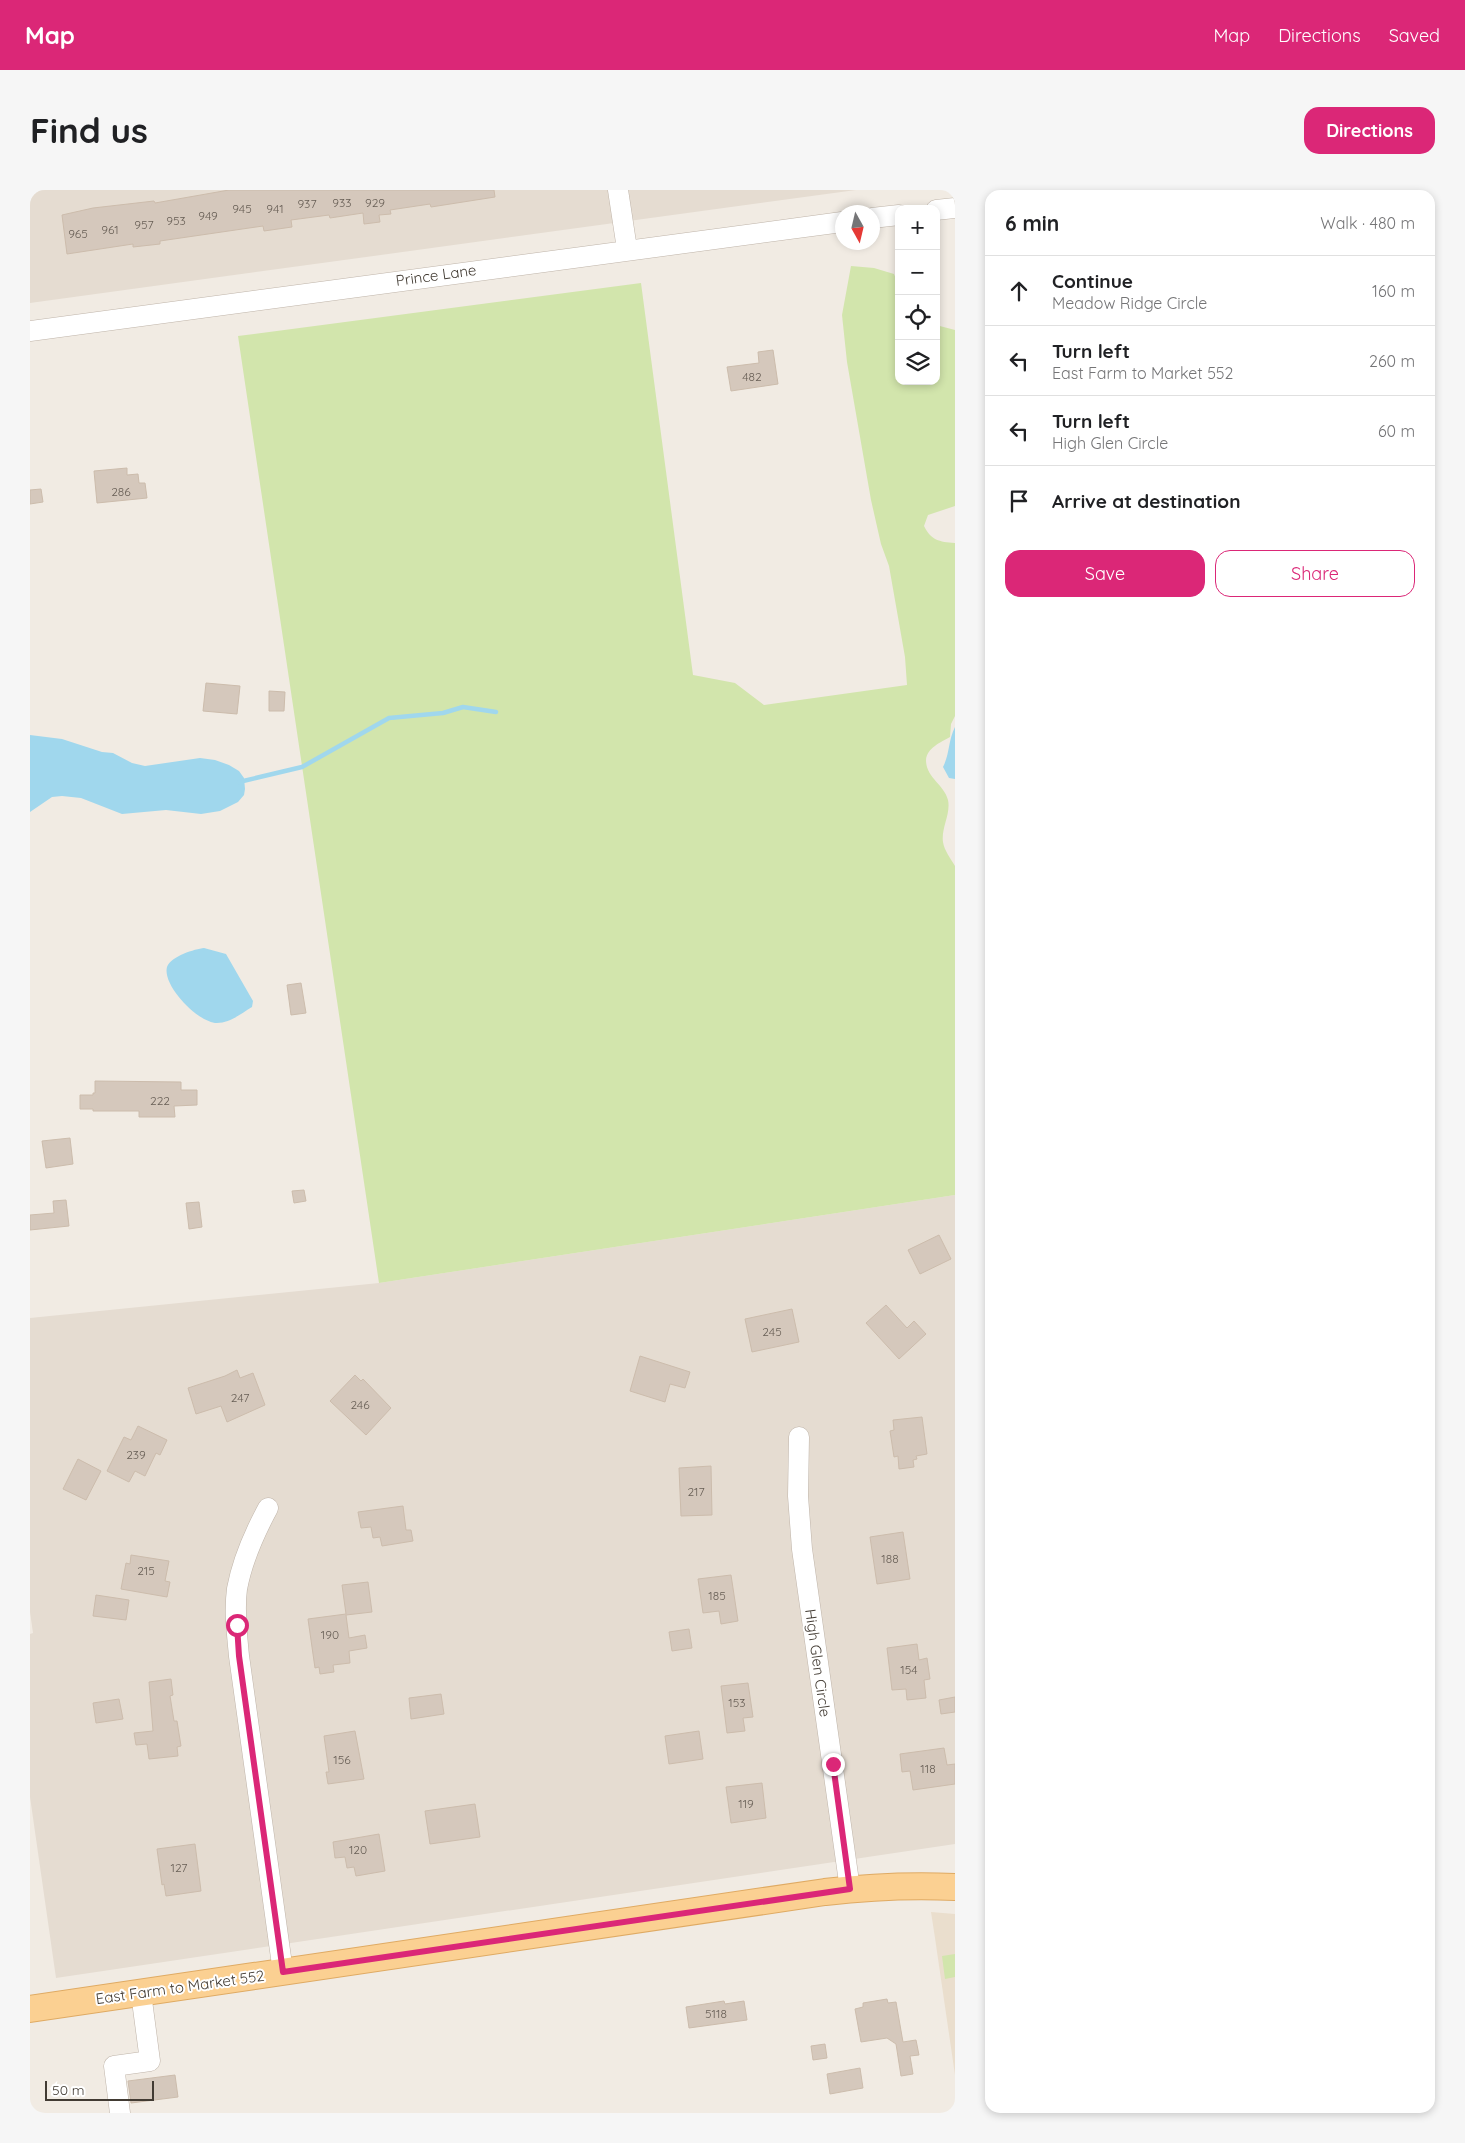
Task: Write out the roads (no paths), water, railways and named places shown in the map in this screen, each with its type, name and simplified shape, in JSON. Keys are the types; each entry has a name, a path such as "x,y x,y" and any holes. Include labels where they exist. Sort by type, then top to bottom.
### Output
{"main road":[{"name":"East Farm to Market 552","path":"30,2009 850,1889 927,1886 955,1887"}],"street":[{"path":"618,190 627,249"},
{"path":"940,210 955,208"},
{"path":"880,217 895,215"},
{"name":"Prince Lane","path":"30,330 627,249 835,223"},
{"name":"High Glen Circle","path":"799,1437 798,1496 802,1550 850,1889"},
{"path":"268,1508 255,1532 238,1588 236,1616 239,1656 283,1972"},
{"path":"120,2113 114,2066 150,2061 141,1993"}],"water":[{"path":"955,727 955,779 949,778 943,767"},
{"path":"30,735 62,739 102,752 113,753 132,763 145,766 200,758 215,760 239,771 244,778 244,795 238,802 220,811 201,814 166,810 122,814 81,798 62,796 52,797 30,812"},
{"path":"204,948 226,954 253,1001 252,1007 222,1023 200,1017 183,1002 167,975 169,963 178,956"}],"waterway":[{"path":"239,782 302,767 389,718 443,713 463,707 496,712"}]}
